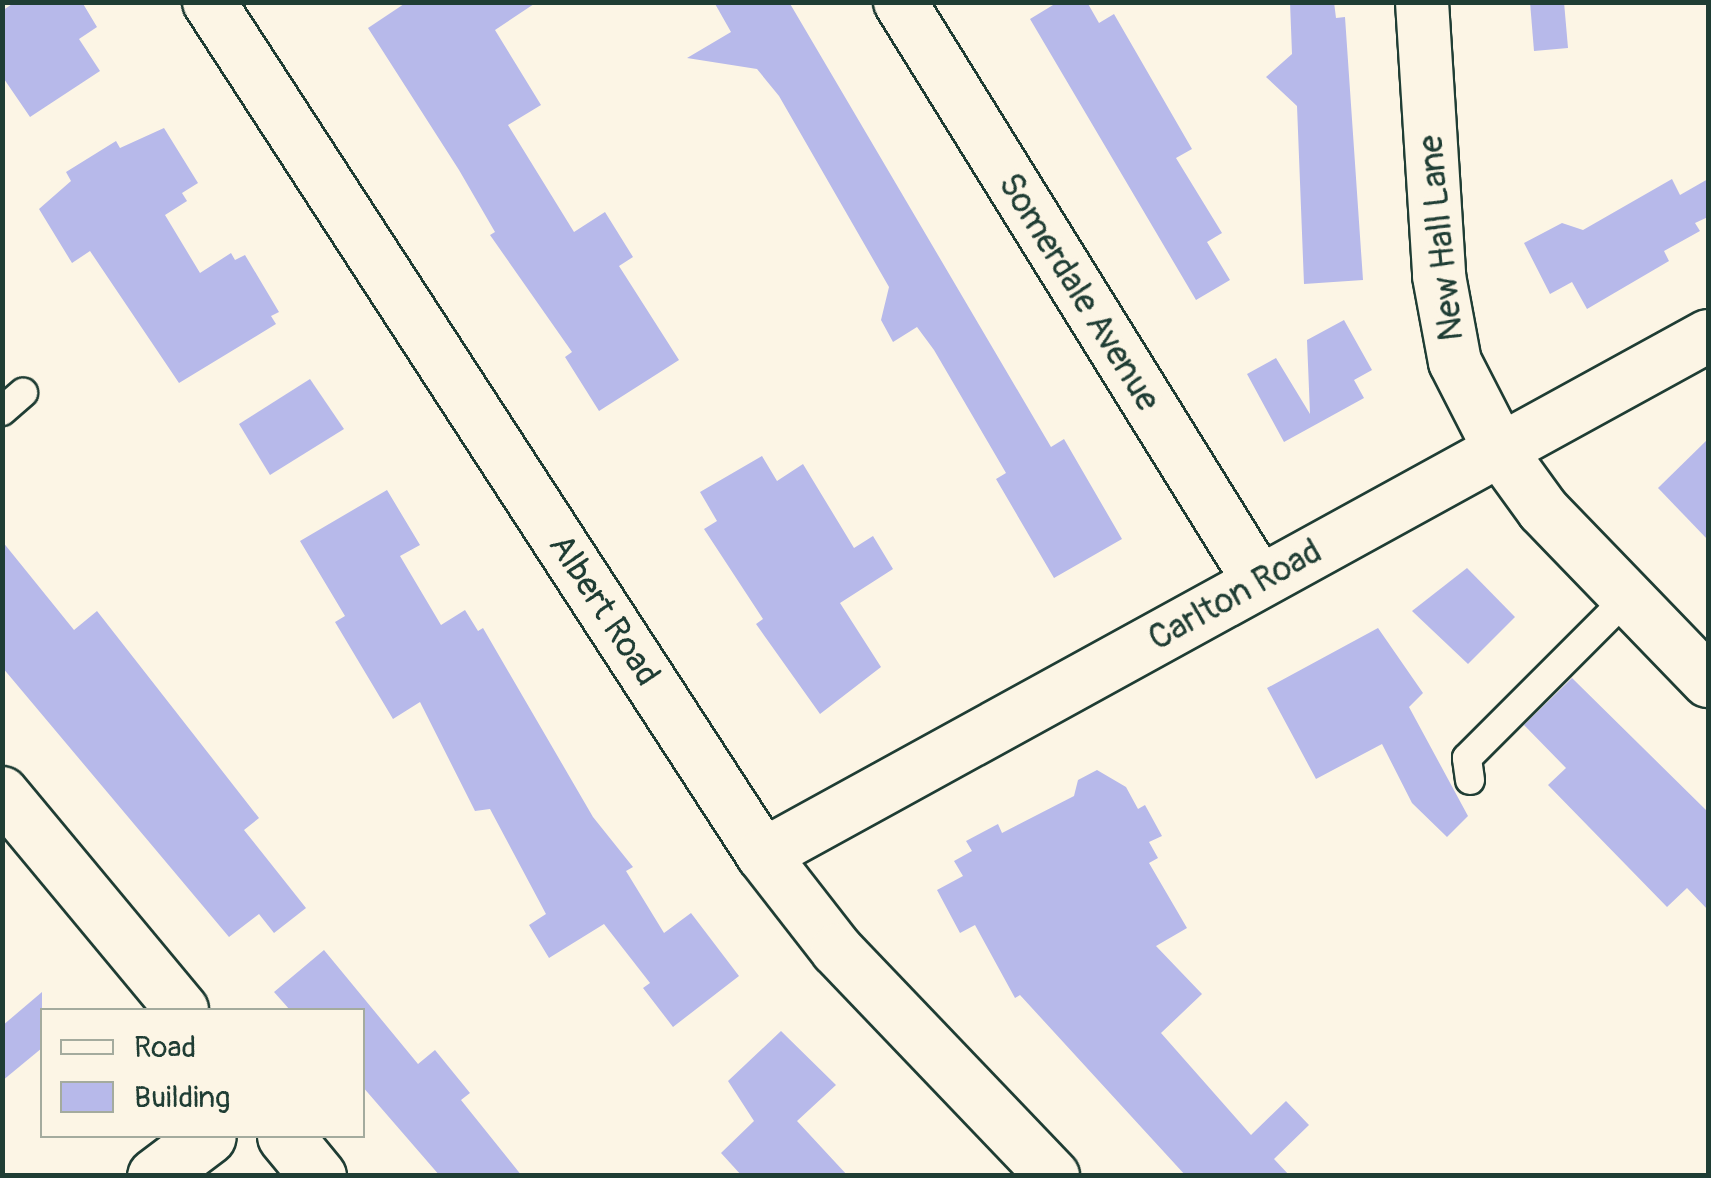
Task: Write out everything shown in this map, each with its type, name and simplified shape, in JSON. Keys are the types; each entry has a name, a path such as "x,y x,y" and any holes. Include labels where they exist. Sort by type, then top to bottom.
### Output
{"street":[{"name":"Albert Road","path":"209,2 763,855 837,950 1053,1176"},
{"name":"Somerdale Avenue","path":"900,2 1259,581"},
{"name":"New Hall Lane","path":"1422,2 1446,336 1501,452 1559,530 1708,681"},
{"name":"Carlton Road","path":"763,855 1708,336"},
{"path":"6,804 180,1008"},
{"path":"155,1176 205,1138"},
{"path":"286,1138 318,1176"}],"lane":[{"path":"1470,780 1467,758 1627,598"}],"building":[{"path":"15,2 82,2 97,27 79,39 100,71 30,117 2,76 2,11"},
{"path":"407,2 537,2 495,30 541,105 508,125 574,232 605,212 633,257 619,266 679,360 599,411 565,357 572,352 490,235 495,232 459,170 368,28"},
{"path":"714,2 789,2 1051,447 1064,439 1122,539 1054,578 996,479 1006,473 934,350 917,327 893,342 881,320 889,287 779,96 757,69 687,58 731,32"},
{"path":"1058,2 1087,2 1099,23 1114,14 1192,149 1176,158 1222,233 1207,242 1230,280 1196,300 1030,19"},
{"path":"1290,2 1334,2 1336,18 1345,17 1363,280 1304,284 1297,106 1266,77 1292,54"},
{"path":"1530,2 1564,2 1568,48 1534,51"},
{"path":"164,128 198,183 182,193 187,201 165,215 200,273 231,253 235,260 245,255 279,312 271,316 276,324 179,383 90,251 72,263 39,209 71,181 66,172 116,141 120,148"},
{"path":"1672,179 1680,195 1708,179 1708,217 1695,223 1700,231 1664,251 1669,261 1587,309 1572,282 1550,294 1524,243 1562,223 1583,230"},
{"path":"1344,320 1372,370 1354,380 1364,398 1284,442 1247,374 1276,358 1310,414 1307,340"},
{"path":"310,379 344,429 270,475 239,424"},
{"path":"1708,439 1708,540 1658,488"},
{"path":"762,456 777,481 803,464 854,548 873,536 893,569 840,603 881,667 820,714 756,624 763,619 704,529 717,521 700,492"},
{"path":"387,490 420,545 400,556 441,625 465,610 478,631 483,628 593,817 633,867 626,871 664,933 691,913 739,976 673,1027 643,988 650,983 604,924 549,958 529,925 546,914 490,809 475,811 420,702 393,719 335,622 345,616 300,541"},
{"path":"2,541 74,630 97,611 259,818 244,830 306,908 274,933 259,914 229,937 2,667"},
{"path":"1467,568 1515,617 1468,664 1412,611"},
{"path":"1378,628 1423,693 1409,707 1468,816 1447,837 1412,803 1382,744 1316,779 1267,688"},
{"path":"1572,678 1708,812 1708,910 1687,888 1667,907 1548,785 1566,768 1524,725"},
{"path":"1097,770 1126,787 1138,809 1145,805 1162,836 1149,842 1158,858 1149,863 1187,928 1156,946 1202,994 1161,1033 1251,1135 1286,1101 1309,1125 1274,1159 1290,1176 1186,1176 1020,995 1015,998 975,925 960,933 937,890 963,876 954,861 972,851 966,841 998,824 1002,833 1074,796 1078,780"},
{"path":"324,950 418,1064 435,1050 470,1093 461,1100 522,1176 440,1176 365,1089 365,1008 288,1008 274,992"},
{"path":"42,992 40,1050 2,1081 2,1026"},
{"path":"781,1031 836,1085 797,1121 848,1176 742,1176 721,1153 754,1121 728,1081"}]}
